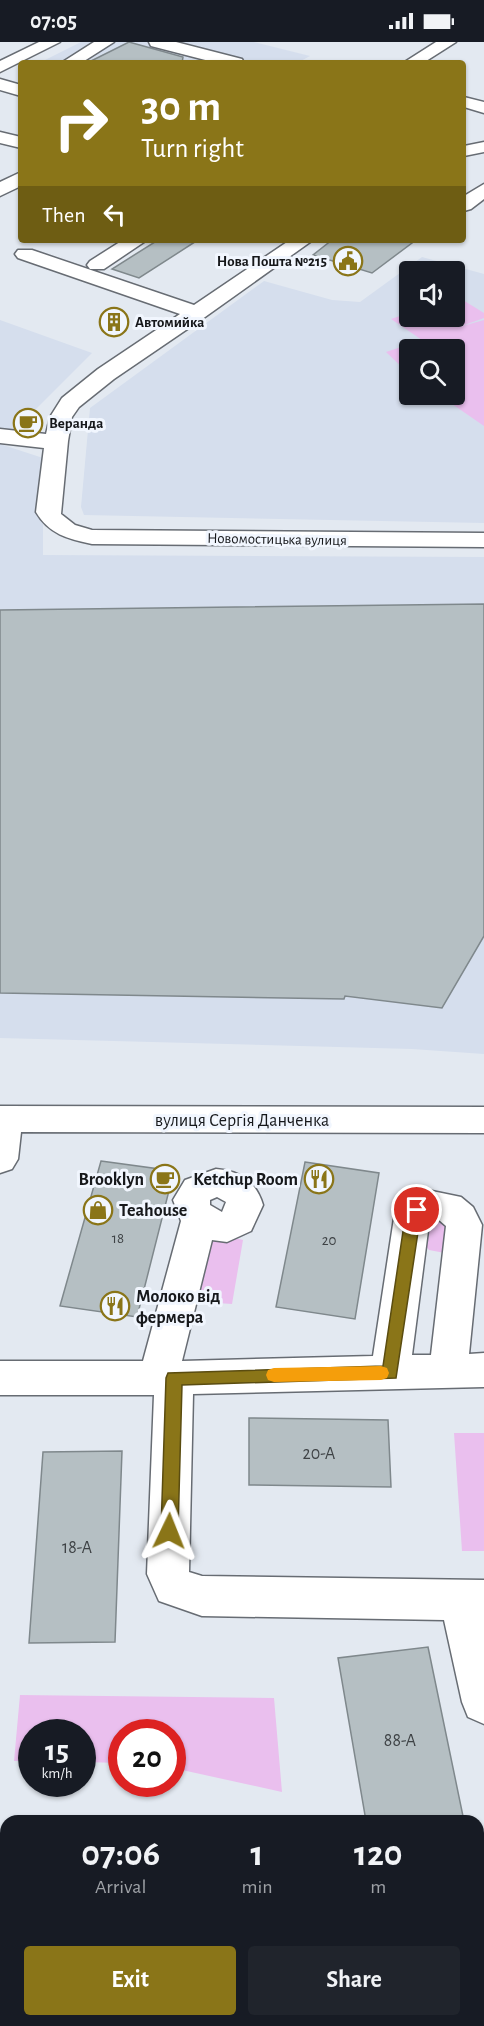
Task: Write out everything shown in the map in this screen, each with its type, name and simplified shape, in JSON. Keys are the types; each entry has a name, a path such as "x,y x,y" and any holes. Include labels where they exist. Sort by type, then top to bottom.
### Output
{"street":[{"path":"0,67 52,42"},
{"path":"74,60 106,42"},
{"path":"157,42 225,60"},
{"path":"416,60 448,42"},
{"path":"0,84 18,89"},
{"path":"466,103 484,108"},
{"path":"0,137 18,142"},
{"path":"466,151 484,147"},
{"path":"0,190 18,180"},
{"path":"466,204 484,190"},
{"path":"95,275 133,243"},
{"path":"0,436 19,440 56,441 61,417 77,397 198,313 271,251 294,243"},
{"path":"24,254 95,275 198,313"},
{"name":"Новомостицька вулиця","path":"56,441 48,512 54,523 70,532 92,537 484,540"},
{"path":"0,1159 3,1119"},
{"name":"вулиця Сергія Данченка","path":"3,1119 484,1120"},
{"path":"0,1378 166,1378 390,1373 466,1371 464,1225 461,1216 451,1208 426,1206 417,1210 412,1218 390,1373"},
{"path":"199,1220 166,1378 168,1574 174,1587 202,1596 473,1599 484,1702"}],"shaded area":[{"path":"81,42 254,42 310,56 303,60 45,60"},
{"path":"422,257 437,261 416,261"},
{"path":"465,269 484,274 484,523 84,515 81,507 90,408 264,281 332,300 360,302 399,274 399,327 465,327"},
{"path":"465,301 484,313 484,318 465,325"},
{"path":"399,316 399,324 391,319"},
{"path":"0,320 92,353 8,437 0,435"},
{"path":"484,320 484,426 454,405 465,405 465,339 421,339 403,327 465,327"},
{"path":"399,348 399,364 386,352"},
{"path":"0,444 43,458 43,555 484,557 484,1054 412,1049 0,1038"},
{"path":"431,1216 453,1220 450,1254 429,1250 423,1243 426,1222"},
{"path":"227,1236 243,1240 232,1304 189,1301 195,1269 202,1250 216,1238"},
{"path":"454,1433 484,1433 484,1551 462,1551"},
{"path":"20,1695 274,1698 282,1792 186,1771 186,1719 108,1719 108,1763 96,1762 96,1719 18,1719 18,1761 14,1761"}],"building":[{"path":"129,42 183,57 182,60 93,60"},
{"path":"153,243 193,243 139,278 112,269"},
{"path":"328,243 412,243 372,273 313,255"},
{"path":"484,604 484,936 442,1008 345,996 344,999 0,993 0,610"},
{"path":"101,1161 174,1171 137,1317 60,1306"},
{"path":"305,1162 379,1173 355,1319 276,1307"},
{"path":"249,1418 388,1420 391,1487 249,1485"},
{"path":"122,1451 115,1642 29,1643 43,1452"},
{"path":"428,1647 463,1815 365,1815 338,1658"}],"slow traffic":[{"path":"274,1375 381,1373"}],"place":[{"name":"Нова Пошта №215","path":"348,261"},
{"name":"Автомийка","path":"114,322"},
{"name":"Веранда","path":"28,423"},
{"name":"Brooklyn","path":"165,1179"},
{"name":"Ketchup Room","path":"319,1179"},
{"name":"Teahouse","path":"98,1210"},
{"name":"Молоко від фермера","path":"115,1306"}],"route":[{"path":"169,1531 174,1378 390,1373 412,1218 417,1210"}]}
